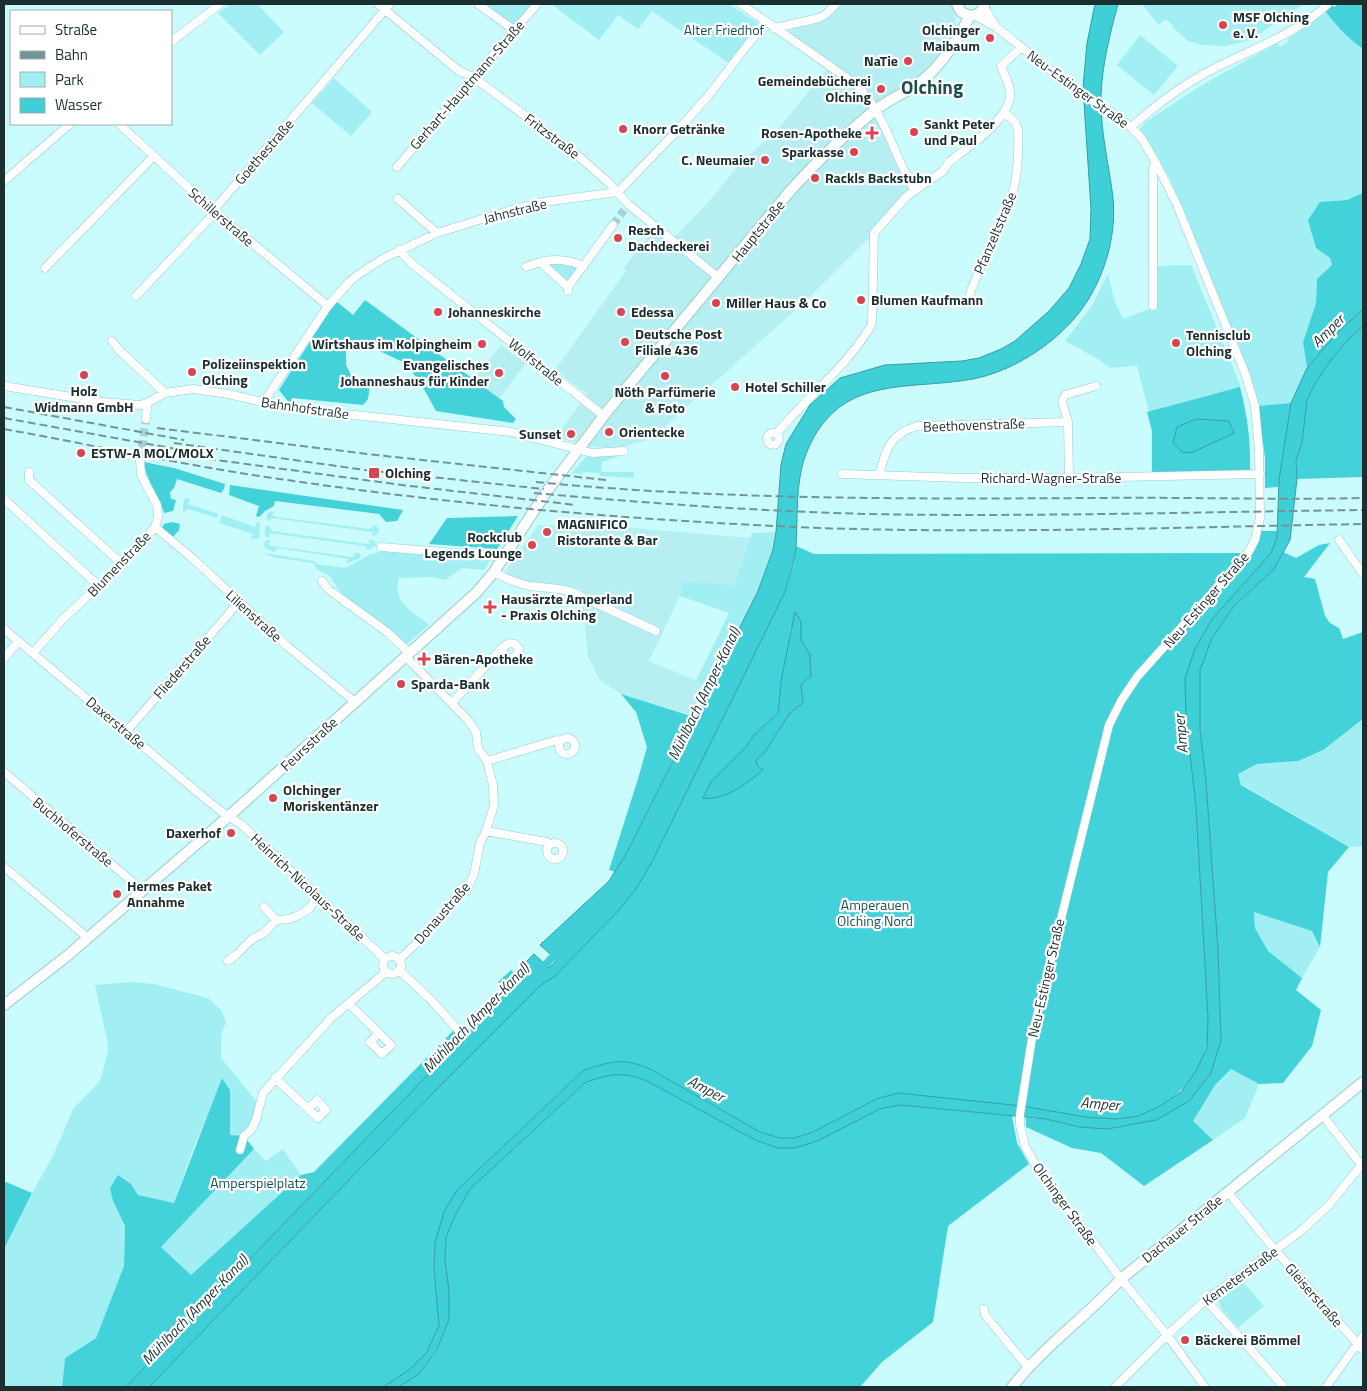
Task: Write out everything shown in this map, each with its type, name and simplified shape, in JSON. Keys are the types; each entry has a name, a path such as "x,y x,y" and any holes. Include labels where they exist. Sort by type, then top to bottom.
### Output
{"street":[{"path":"172,41 220,4"},
{"name":"Fritzstraße","path":"378,4 387,7 459,71 473,77 576,153 618,192 627,207 719,278"},
{"path":"478,4 514,30"},
{"name":"Gerhart-Hauptmann-Straße","path":"397,167 538,4"},
{"path":"741,4 857,85 876,109 914,190"},
{"path":"775,28 819,18 836,4"},
{"path":"1130,127 1157,105 1201,75 1251,52 1300,24 1328,4"},
{"path":"966,12 980,13 984,6"},
{"name":"Neu-Estinger Straße","path":"984,6 996,27"},
{"name":"Goethestraße","path":"136,296 210,218 218,205 387,7"},
{"name":"Neu-Estinger Straße","path":"966,12 996,27 1079,93 1109,111 1130,127 1142,139 1177,204 1245,373 1255,406 1260,450 1260,518 1255,540 1248,553 1137,677 1109,725 1033,1032 1020,1123"},
{"name":"Hauptstraße","path":"579,449 604,416 796,184 831,149 876,109 919,83 931,72 959,36 966,12"},
{"path":"618,192 709,95 766,21"},
{"path":"776,433 848,360 872,323 874,233 914,190 943,171 949,162 988,130 1004,112 1010,90 1001,66 1022,48"},
{"name":"Pfanzeltstraße","path":"968,298 976,276 1007,210 1016,180 1018,130 1015,122 1004,112"},
{"path":"4,181 69,125"},
{"name":"Schillerstraße","path":"120,125 215,212 328,306"},
{"path":"45,268 153,157"},
{"path":"1153,306 1153,168 1156,163"},
{"name":"Jahnstraße","path":"263,403 328,306 349,282 399,250 437,233 504,212 543,202 618,192"},
{"path":"398,199 437,233"},
{"path":"540,262 568,289 613,225"},
{"name":"Wolfstraße","path":"399,250 411,263 604,416"},
{"path":"526,267 540,262 562,260 573,261 584,266"},
{"path":"112,341 119,350 165,393"},
{"name":"Bahnhofstraße","path":"4,386 102,402 140,405 165,393 193,389 228,394 290,408 512,432 579,449"},
{"path":"1069,478 1068,422 1062,401 1065,395 1096,386"},
{"path":"146,419 147,403"},
{"name":"Beethovenstraße","path":"880,475 888,448 897,435 917,426 1068,422"},
{"path":"579,449 592,453 624,451"},
{"name":"Feursstraße","path":"4,1005 88,938 229,816 406,653 476,592 505,557 547,491 579,449"},
{"name":"Blumenstraße","path":"33,652 63,619 122,564 155,527 158,510 155,498 142,475 140,460"},
{"path":"29,472 29,480 122,564"},
{"name":"Richard-Wagner-Straße","path":"842,474 963,478 1069,478 1260,474"},
{"path":"4,499 100,586"},
{"name":"Lilienstraße","path":"155,527 191,557 287,646 355,702"},
{"path":"1338,540 1363,574"},
{"path":"382,547 505,557"},
{"path":"494,572 509,580 526,585 559,588 656,632"},
{"name":"Donaustraße","path":"322,581 329,590 386,632 468,720 476,732 478,748 486,761 493,784 494,805 480,843 474,874 466,891 455,898 431,929 399,960"},
{"name":"Fliederstraße","path":"126,732 239,602"},
{"name":"Daxerstraße","path":"4,629 202,796 229,816"},
{"path":"4,658 19,641"},
{"path":"452,702 503,647"},
{"path":"486,761 557,740 560,741"},
{"name":"Buchhoferstraße","path":"4,772 143,891"},
{"name":"Heinrich-Nicolaus-Straße","path":"229,816 242,825 385,959"},
{"path":"486,831 547,842 550,845"},
{"path":"4,867 88,938"},
{"path":"228,961 276,920 289,919 300,915 309,909 318,897"},
{"path":"264,907 276,920"},
{"path":"394,956 401,965 399,970 393,974 386,972 383,965 385,959 394,956"},
{"path":"399,970 430,998 461,1033"},
{"path":"240,1150 244,1136 251,1130 256,1120 263,1093 331,1018 386,972"},
{"path":"349,1004 379,1033"},
{"path":"276,1078 309,1109"},
{"name":"Dachauer Straße","path":"1012,1387 1028,1367 1059,1336 1105,1296 1121,1279 1363,1082"},
{"path":"1323,1116 1363,1165"},
{"name":"Olchinger Straße","path":"1020,1123 1025,1146 1036,1165 1205,1387"},
{"name":"Kemeterstraße","path":"1115,1387 1167,1335 1206,1300 1301,1231 1328,1206 1363,1165"},
{"name":"Gleiserstraße","path":"1228,1192 1275,1250 1363,1350"},
{"path":"1206,1300 1284,1387"},
{"path":"984,1309 985,1315 1028,1367"},
{"path":"1326,1387 1363,1336"}],"shaded area":[{"path":"842,4 953,4 957,31 939,57 922,75 877,105 787,32 797,27 814,24 832,15"},
{"path":"829,67 862,90 914,190 874,233 802,304 651,439 618,448 610,448 591,447 556,437 587,394 555,370 626,271 623,269 656,226 673,239 713,197 741,162 774,134"},
{"name":"Evangelisches Johanneshaus für Kinder","path":"501,345 517,358 520,355 527,361 500,398 474,380"},
{"path":"538,525 633,528 750,538 734,585 682,581 680,596 649,661 704,684 689,715 621,694 600,680 588,656 581,590 553,584 518,581 508,577 505,572"}],"green space":[{"path":"230,4 257,4 284,32 260,55 218,13"},
{"path":"485,4 533,4 513,25"},
{"name":"Alter Friedhof","path":"551,4 729,4 758,23 730,64 652,11 638,29 618,15 599,40"},
{"name":"MSF Olching e. V.","path":"1142,4 1304,4 1292,12 1295,16 1283,24 1280,20 1251,40 1225,46 1203,45 1188,41 1165,19 1159,25"},
{"path":"1320,4 1331,4 1334,7 1339,4 1363,4 1363,49 1351,40"},
{"path":"1326,13 1363,49 1363,193 1347,200 1320,202 1316,248 1330,258 1332,265 1317,279 1316,303 1303,342 1307,368 1291,403 1258,406 1168,175 1140,129 1147,121 1202,85 1277,43 1280,47"},
{"path":"1140,35 1178,66 1154,95 1117,65"},
{"path":"334,78 372,112 351,136 312,103"},
{"path":"1363,193 1363,309 1337,333 1307,368 1303,342 1316,303 1317,279 1332,265 1330,258 1316,248 1308,220 1320,202 1347,200"},
{"path":"567,263 580,267 568,283 548,265"},
{"name":"Tennisclub Olching","path":"1191,265 1241,387 1149,412 1137,366 1110,368 1098,359 1065,341 1092,306 1108,274 1115,302 1123,319 1154,307 1156,266"},
{"path":"365,300 503,401 504,407 516,419 513,423 436,411 420,382 405,363 358,341 346,350 346,365 353,379 370,385 368,399 363,405 292,398 291,405 279,390 336,301 353,315"},
{"path":"1363,326 1363,477 1297,479 1296,460 1302,443 1307,400 1316,382 1331,360"},
{"path":"1240,387 1248,428 1250,470 1152,474 1152,431 1147,412","holes":["1196,419 1229,421 1234,432"]},
{"path":"1291,403 1278,487 1265,488 1265,458 1258,406"},
{"path":"622,455 602,462 601,472 634,472 634,478 601,476 599,473 572,473 586,457"},
{"path":"144,462 174,468 225,484 224,489 221,493 177,479 174,488 170,492 171,499 176,500 173,511 164,513 147,475"},
{"path":"230,485 403,510 397,521 386,522 379,514 275,501 274,506 259,517 256,516 259,506 229,495"},
{"path":"184,499 190,499 188,504 219,514 217,518 188,509 183,513"},
{"path":"271,511 274,512 272,515 277,517 369,529 375,525 379,529 378,533 372,536 373,532 273,518 267,521 267,514"},
{"path":"222,515 255,527 257,521 260,524 259,538 251,539 253,534 219,523"},
{"path":"518,516 497,549 429,544 447,518"},
{"path":"172,522 180,524 179,530 173,537 162,528 164,524"},
{"path":"268,525 272,531 367,544 370,543 368,539 375,541 376,546 368,550 365,546 269,533 270,537 266,537 265,527"},
{"name":"Amperauen Olching Nord","path":"1257,531 1277,531 1277,538 1271,553 1212,619 1186,719 1196,807 1208,1034 1207,1045 1193,1076 1172,1098 1147,1113 1132,1117 1109,1119 898,1093 876,1099 813,1132 795,1138 780,1138 760,1132 652,1070 626,1062 603,1064 584,1070 457,1190 435,1243 434,1269 439,1325 427,1352 409,1370 383,1387 149,1387 432,1094 541,985 554,977 619,910 636,889 652,862 785,592 794,564 796,546 814,554 1248,553","holes":["801,621 801,640 810,655 811,676 801,685 803,703 790,713 765,752 756,760 757,765 763,770 711,782 746,747 753,736 778,713 791,628"]},
{"path":"776,532 773,550 758,591 694,717 689,715 704,684 696,681 729,613 680,596 682,581 734,585 752,533"},
{"path":"266,540 271,541 268,544 272,546 352,557 357,552 361,555 360,558 348,563 346,562 349,559 278,548 274,552 265,548"},
{"path":"1330,543 1304,577 1315,579 1325,616 1330,623 1339,628 1343,639 1363,632 1363,719 1323,750 1298,761 1257,764 1238,774 1241,785 1349,847 1328,872 1320,947 1312,931 1254,912 1255,928 1268,951 1302,978 1296,990 1321,1010 1312,1046 1283,1083 1259,1084 1231,1069 1215,1085 1193,1121 1213,1140 1144,1186 1101,1153 1072,1148 1026,1127 1026,1118 1046,1119 1079,1127 1107,1129 1156,1120 1189,1101 1211,1073 1221,1040 1218,950 1206,781 1200,730 1200,670 1212,638 1234,606 1274,569 1283,552 1296,558 1319,545"},
{"path":"384,551 490,560 484,570 462,568 445,580 433,577 399,578 397,586 401,600 429,625 407,644 340,592 330,576 317,569 313,563 272,557 264,553 345,568 371,554"},
{"path":"621,694 694,717 626,854 615,872 609,870 647,747 636,712"},
{"path":"1363,719 1363,846 1349,847 1241,784 1238,774 1257,764 1298,761 1351,729"},
{"path":"1254,911 1312,931 1320,947 1302,978 1268,951 1255,928"},
{"path":"511,970 518,977 472,1029 126,1387 62,1387 65,1358 96,1338 124,1266 125,1226 113,1201 110,1188 118,1175 131,1184 138,1195 174,1203 222,1078 230,1090 230,1135 244,1136 254,1149 161,1247 191,1275 301,1175 314,1172 456,1028 461,1032 504,987 498,982"},
{"path":"131,982 153,984 208,998 221,1010 226,1022 221,1034 221,1058 256,1101 251,1130 244,1136 230,1136 230,1090 222,1078 216,1098 194,1147 174,1203 138,1195 131,1184 118,1175 113,1201 125,1226 124,1266 96,1338 65,1358 62,1387 4,1387 4,1249 53,1156 73,1109 100,1081 108,1051 95,985"},
{"path":"1231,1069 1259,1084 1245,1118 1213,1140 1192,1121 1215,1085"},
{"path":"611,1074 630,1075 647,1081 755,1140 778,1148 795,1148 817,1141 880,1109 900,1105 1012,1116 1017,1143 1029,1164 948,1226 933,1322 882,1362 860,1387 398,1387 419,1374 437,1351 449,1319 449,1291 445,1260 446,1237 470,1189 586,1082"},
{"name":"Amperspielplatz","path":"254,1149 266,1161 283,1149 301,1175 191,1275 161,1247"},
{"path":"6,1182 32,1193 4,1249 4,1184"},
{"path":"1241,1280 1264,1306 1238,1328 1222,1310 1218,1300 1220,1296"}],"water":[{"path":"1095,4 1118,4 1109,38 1101,96 1103,135 1114,210 1110,247 1098,282 1082,309 1055,338 1022,361 1004,370 967,380 875,391 855,398 837,409 821,425 808,449 801,472 795,552 785,592 652,862 636,889 619,910 554,977 541,985 432,1094 149,1387 126,1387 472,1029 518,977 523,965 534,954 549,968 557,960 540,945 609,881 626,854 758,591 773,550 781,465 786,444 810,405 840,378 885,365 962,361 979,358 1001,349 1015,341 1049,311 1069,288 1081,264 1090,239 1091,209 1083,87 1087,43"},
{"path":"1363,309 1363,326 1331,360 1316,382 1307,400 1302,443 1296,460 1297,479 1290,540 1274,569 1234,606 1212,638 1200,670 1200,730 1206,781 1218,950 1221,1040 1211,1073 1189,1101 1156,1120 1107,1129 1079,1127 1046,1119 900,1105 880,1109 817,1141 795,1148 778,1148 755,1140 647,1081 630,1076 616,1075 586,1082 470,1189 446,1237 445,1260 449,1291 449,1319 437,1350 419,1374 398,1387 383,1387 409,1370 427,1352 439,1325 434,1269 435,1243 444,1212 457,1190 584,1070 603,1064 618,1062 634,1063 652,1070 760,1132 780,1138 795,1138 813,1132 876,1099 898,1093 1022,1106 1086,1117 1117,1119 1138,1116 1160,1106 1181,1092 1196,1071 1207,1048 1208,1018 1196,807 1186,719 1185,678 1195,649 1212,619 1271,553 1277,538 1279,480 1291,403 1307,368 1337,333"},
{"path":"1196,419 1229,421 1234,433 1193,452 1183,453 1173,443 1177,427"},
{"path":"795,612 801,621 801,640 810,655 811,676 801,685 803,703 790,713 765,752 756,760 757,765 763,770 727,794 719,797 703,798 711,782 746,747 753,736 778,713 782,676"}],"waterway":[{"name":"Mühlbach (Amper-Kanal)","path":"539,971 559,951"}],"tunnel":[{"path":"613,225 624,210"},
{"path":"140,460 146,419"}],"railway":[{"path":"4,407 184,440"},
{"path":"4,418 182,450"},
{"path":"157,428 367,454 606,480"},
{"path":"4,429 251,475 487,505 620,517 754,525 889,530 1092,529 1363,524"},
{"path":"174,443 365,470 544,489"},
{"path":"172,454 402,485 576,505"},
{"path":"536,482 676,492 816,497 1363,498"},
{"path":"534,493 700,506 867,514 1053,515 1363,510"}],"place":[{"name":"MSF Olching e. V.","path":"1223,25"},
{"name":"Olchinger Maibaum","path":"990,38"},
{"name":"NaTie","path":"908,61"},
{"name":"Gemeindebücherei Olching","path":"881,89"},
{"name":"Knorr Getränke","path":"623,129"},
{"name":"Sankt Peter und Paul","path":"914,132"},
{"name":"Rosen-Apotheke","path":"872,133"},
{"name":"Sparkasse","path":"854,152"},
{"name":"C. Neumaier","path":"765,160"},
{"name":"Rackls Backstubn","path":"815,178"},
{"name":"Resch Dachdeckerei","path":"618,238"},
{"name":"Blumen Kaufmann","path":"861,300"},
{"name":"Miller Haus & Co","path":"716,303"},
{"name":"Johanneskirche","path":"438,312"},
{"name":"Edessa","path":"621,312"},
{"name":"Deutsche Post Filiale 436","path":"625,342"},
{"name":"Tennisclub Olching","path":"1176,343"},
{"name":"Wirtshaus im Kolpingheim","path":"482,344"},
{"name":"Polizeiinspektion Olching","path":"192,372"},
{"name":"Evangelisches Johanneshaus für Kinder","path":"499,373"},
{"name":"Holz Widmann GmbH","path":"84,375"},
{"name":"Nöth Parfümerie & Foto","path":"665,376"},
{"name":"Hotel Schiller","path":"735,387"},
{"name":"Orientecke","path":"609,432"},
{"name":"Sunset","path":"571,434"},
{"name":"ESTW-A MOL/MOLX","path":"81,453"},
{"name":"Olching","path":"374,473"},
{"name":"MAGNIFICO Ristorante & Bar","path":"547,532"},
{"name":"Rockclub Legends Lounge","path":"532,545"},
{"name":"Hausärzte Amperland - Praxis Olching","path":"490,607"},
{"name":"Bären-Apotheke","path":"424,659"},
{"name":"Sparda-Bank","path":"401,684"},
{"name":"Olchinger Moriskentänzer","path":"273,798"},
{"name":"Daxerhof","path":"231,833"},
{"name":"Hermes Paket Annahme","path":"117,894"},
{"name":"Bäckerei Bömmel","path":"1185,1340"}],"district":[{"name":"Olching","path":"932,87"}],"water label":[{"name":"Amper","path":"1328,331"},
{"name":"Amper","path":"1181,734"},
{"name":"Amper","path":"706,1089"},
{"name":"Amper","path":"1100,1104"}]}
